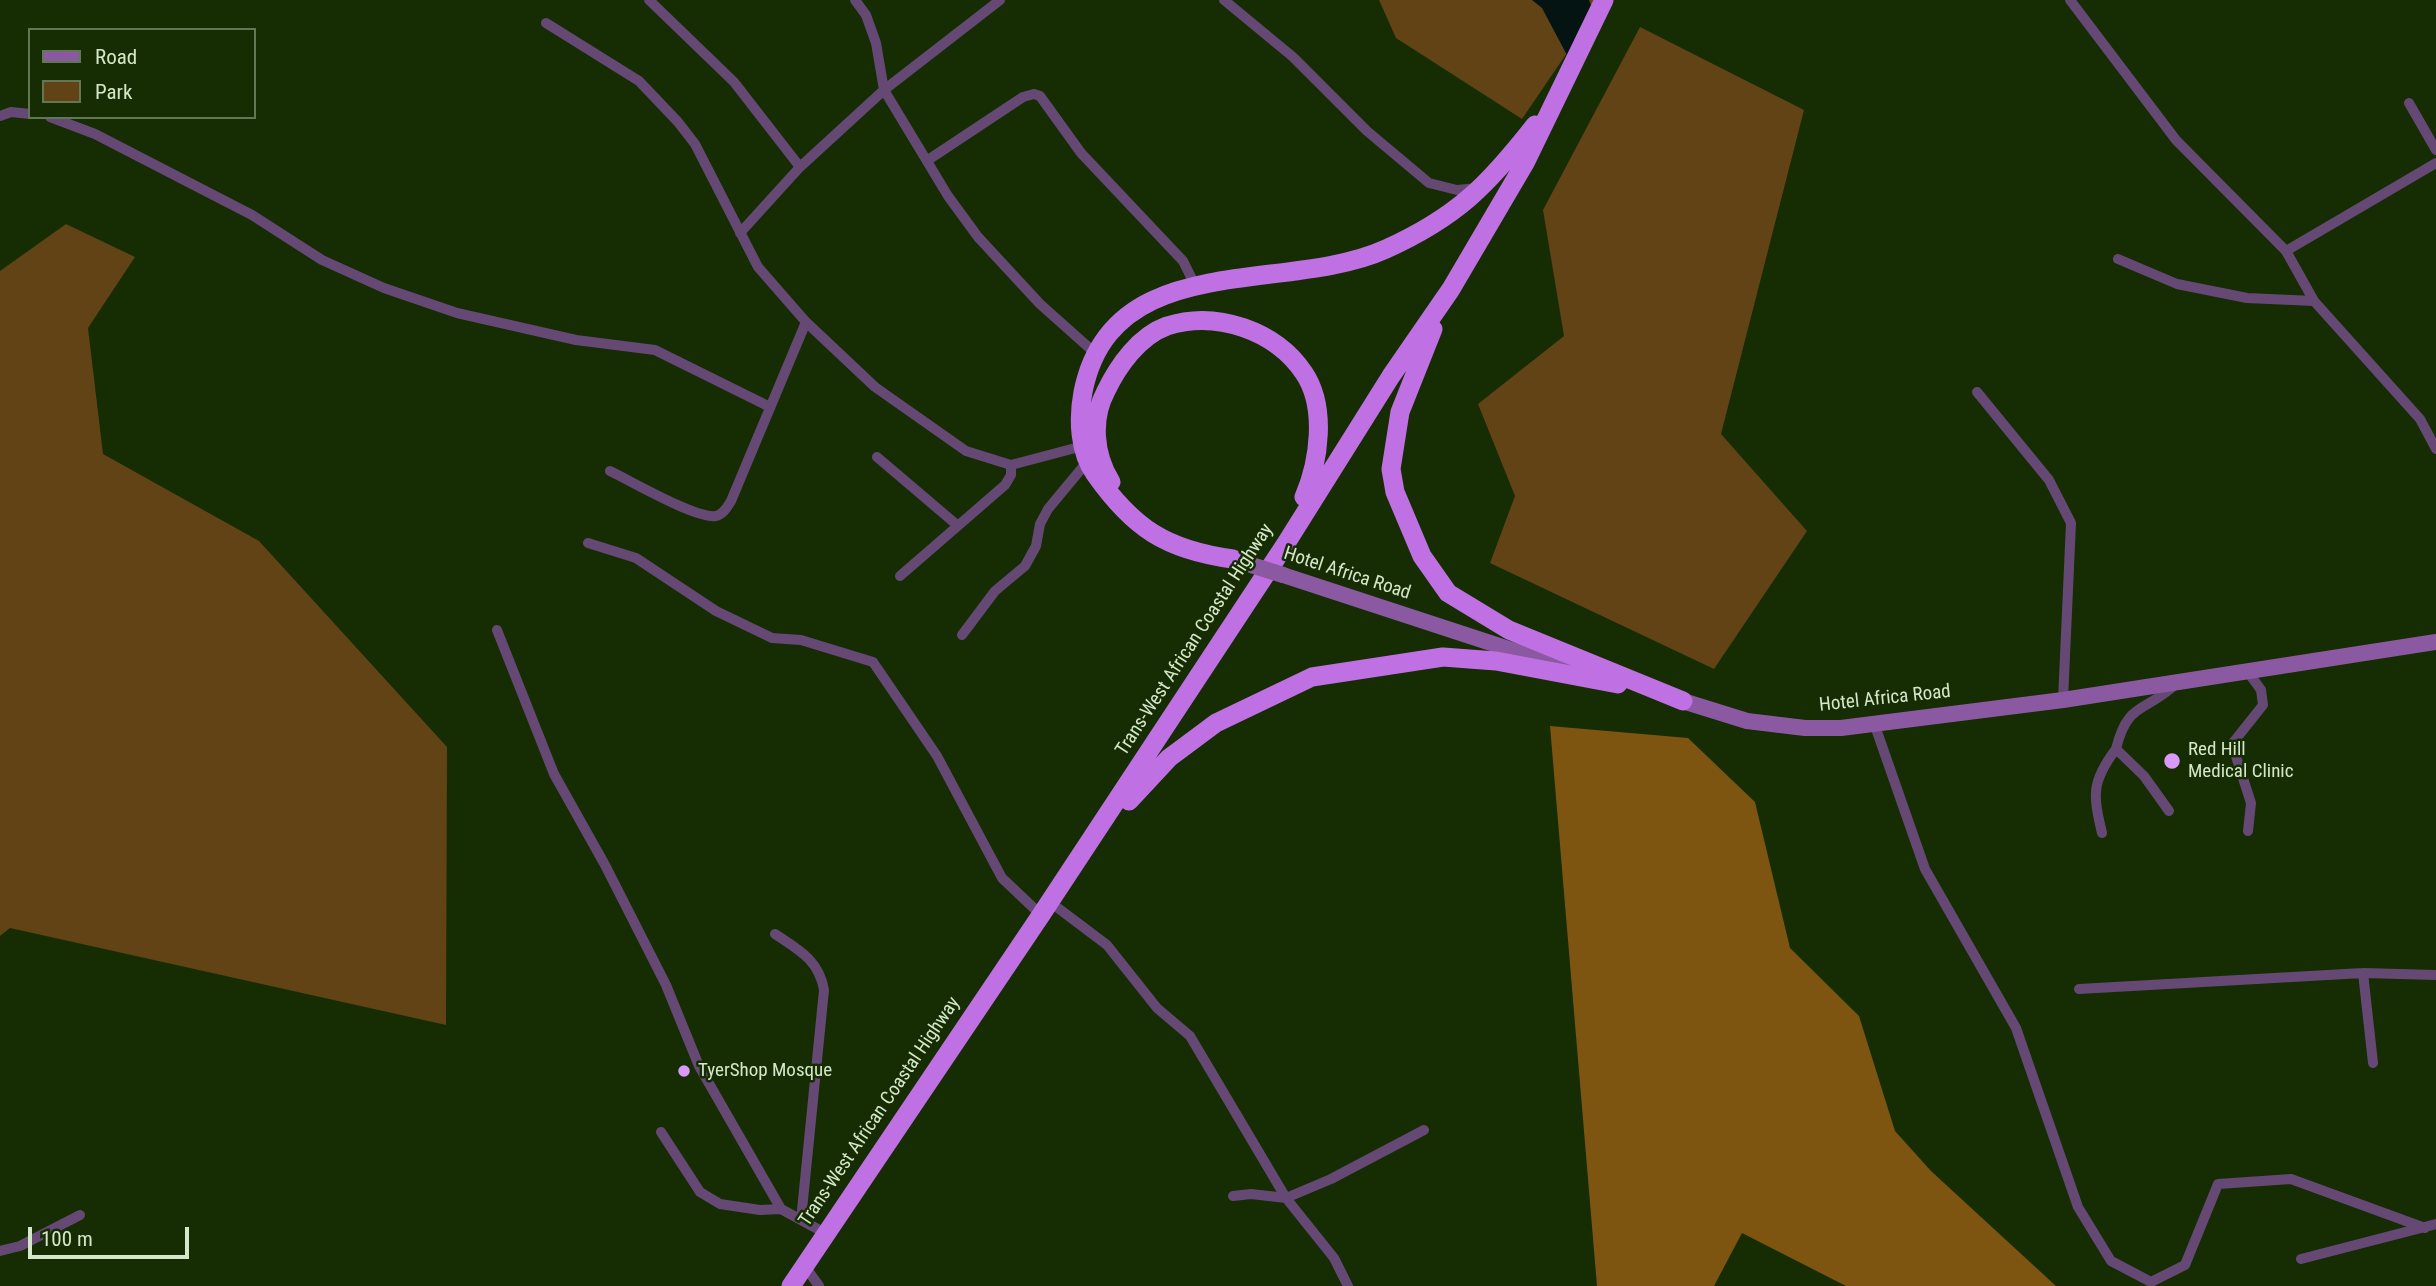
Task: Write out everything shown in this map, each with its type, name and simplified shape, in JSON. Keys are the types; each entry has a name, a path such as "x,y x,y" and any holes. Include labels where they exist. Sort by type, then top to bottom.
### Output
{"highway":[{"name":"Trans-West African Coastal Highway","path":"791,1286 1050,901 1285,545 1391,376 1451,289 1525,163 1604,0"},
{"path":"1240,561 1199,555 1139,526 1118,507 1085,454 1080,409 1096,353 1118,324 1145,303 1195,285 1312,268 1383,250 1444,219 1499,170 1559,94"},
{"path":"1451,289 1400,412 1391,469 1399,503 1422,556 1448,593 1509,630 1683,701"},
{"path":"1240,561 1199,550 1141,517 1121,497 1104,471 1096,443 1099,404 1116,370 1139,344 1167,326 1230,324 1266,335 1305,375 1315,401 1319,452 1285,545"},
{"path":"1050,901 1125,805 1169,758 1216,723 1312,677 1443,657 1496,661 1618,684"}],"street":[{"path":"649,0 734,82 800,167"},
{"path":"855,0 866,15 876,43 884,90 948,196 978,237 1040,304 1096,353"},
{"path":"740,233 800,167 884,90 1000,0"},
{"path":"1224,0 1293,57 1367,131 1429,183 1457,190 1481,188"},
{"path":"2070,0 2176,140 2286,251 2314,301 2420,419 2436,449"},
{"path":"546,23 639,81 678,122 695,144 758,267 806,323 875,387 966,451 1011,465 1085,454"},
{"path":"928,160 1023,97 1034,94 1040,96 1081,153 1183,261 1195,285"},
{"path":"2409,103 2436,150"},
{"path":"0,116 11,112 28,114"},
{"path":"55,119 107,140 252,215 322,260 384,288 457,313 576,340 655,351 771,407"},
{"path":"2286,251 2436,163"},
{"path":"2118,260 2177,284 2247,298 2314,301"},
{"path":"610,471 685,508 713,516 720,515 730,501 806,323"},
{"path":"1977,392 2049,480 2071,523 2063,700"},
{"path":"962,635 995,591 1025,566 1036,546 1040,524 1048,509 1085,454"},
{"path":"877,457 957,525"},
{"path":"900,576 1005,485 1011,475 1011,465"},
{"path":"588,543 636,558 716,611 772,638 801,640 873,662 937,756 1002,878 1050,901 1107,945 1157,1008 1190,1036 1286,1198 1334,1258 1348,1286"},
{"name":"Hotel Africa Road","path":"1240,561 1618,684 1747,721 1793,726 1841,728 2063,700 2436,642"},
{"path":"497,630 554,774 605,865 666,985 699,1066 780,1209"},
{"path":"2248,672 2261,690 2263,705 2232,744 2251,803 2248,831"},
{"path":"2102,833 2094,799 2102,767 2116,749 2122,724 2137,708 2160,700 2177,683"},
{"path":"1874,723 1925,869 2016,1028 2078,1207 2111,1261 2151,1282 2185,1265 2218,1184 2291,1179 2430,1226"},
{"path":"2116,749 2144,776 2169,811"},
{"path":"775,934 812,959 822,976 824,990 801,1220"},
{"path":"2079,989 2363,973 2436,975"},
{"path":"2363,973 2373,1063"},
{"path":"1233,1196 1251,1194 1286,1198 1331,1179 1423,1130"},
{"path":"661,1132 700,1192 720,1204 760,1210 780,1209 825,1233"},
{"path":"0,1251 20,1246 80,1215"},
{"path":"2301,1259 2430,1226"},
{"path":"804,1265 819,1286"}],"green space":[{"path":"1379,0 1603,0 1522,119 1396,38"},
{"path":"1640,27 1804,110 1721,434 1807,531 1714,669 1490,563 1515,496 1478,404 1564,336 1543,210"},
{"path":"66,224 135,257 88,328 103,454 259,541 447,747 446,1025 10,928 0,936 0,271"}],"shaded area":[{"path":"1532,0 1589,0 1595,16 1568,57 1542,8"},
{"path":"1550,726 1688,738 1755,802 1790,948 1859,1016 1895,1131 1931,1171 2056,1286 1846,1286 1742,1233 1714,1286 1597,1286"}],"place":[{"name":"Red Hill Medical Clinic","path":"2172,761"},
{"name":"TyerShop Mosque","path":"684,1071"}]}
